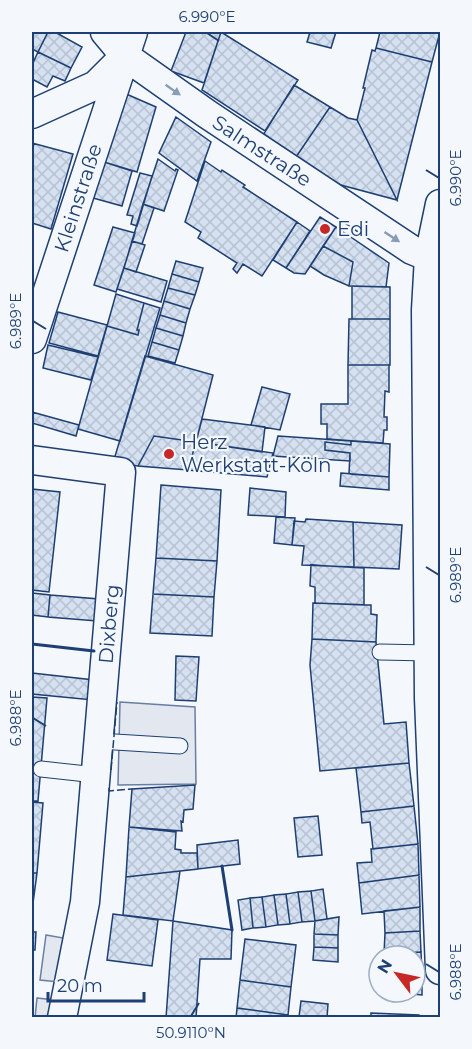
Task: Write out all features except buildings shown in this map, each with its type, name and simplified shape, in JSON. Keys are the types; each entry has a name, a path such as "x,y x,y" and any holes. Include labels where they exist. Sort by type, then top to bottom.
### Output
{"street":[{"name":"Salmstraße","path":"105,32 129,44 207,114 412,250 429,257"},
{"path":"32,114 96,85 129,44"},
{"name":"Kleinstraße","path":"32,339 129,44"},
{"path":"441,204 429,257 434,288 429,653 435,698 441,970"},
{"name":"Dixberg","path":"32,460 121,472 85,902 62,1017"}],"lane":[{"path":"380,652 429,653"},
{"path":"99,741 180,746"},
{"path":"41,769 96,775"}],"shaded area":[{"path":"120,702 195,707 196,784 118,785"},
{"path":"46,935 69,939 59,982 40,980"},
{"path":"37,998 55,1000 50,1017 35,1018"}],"fence":[{"path":"111,770 117,702"},
{"path":"109,788 109,791 132,789"}],"wall":[{"path":"32,644 94,651"},
{"path":"222,866 232,930"}],"place":[{"name":"Edi","path":"325,229"},
{"name":"Herz Werkstatt-Köln","path":"169,454"}]}
